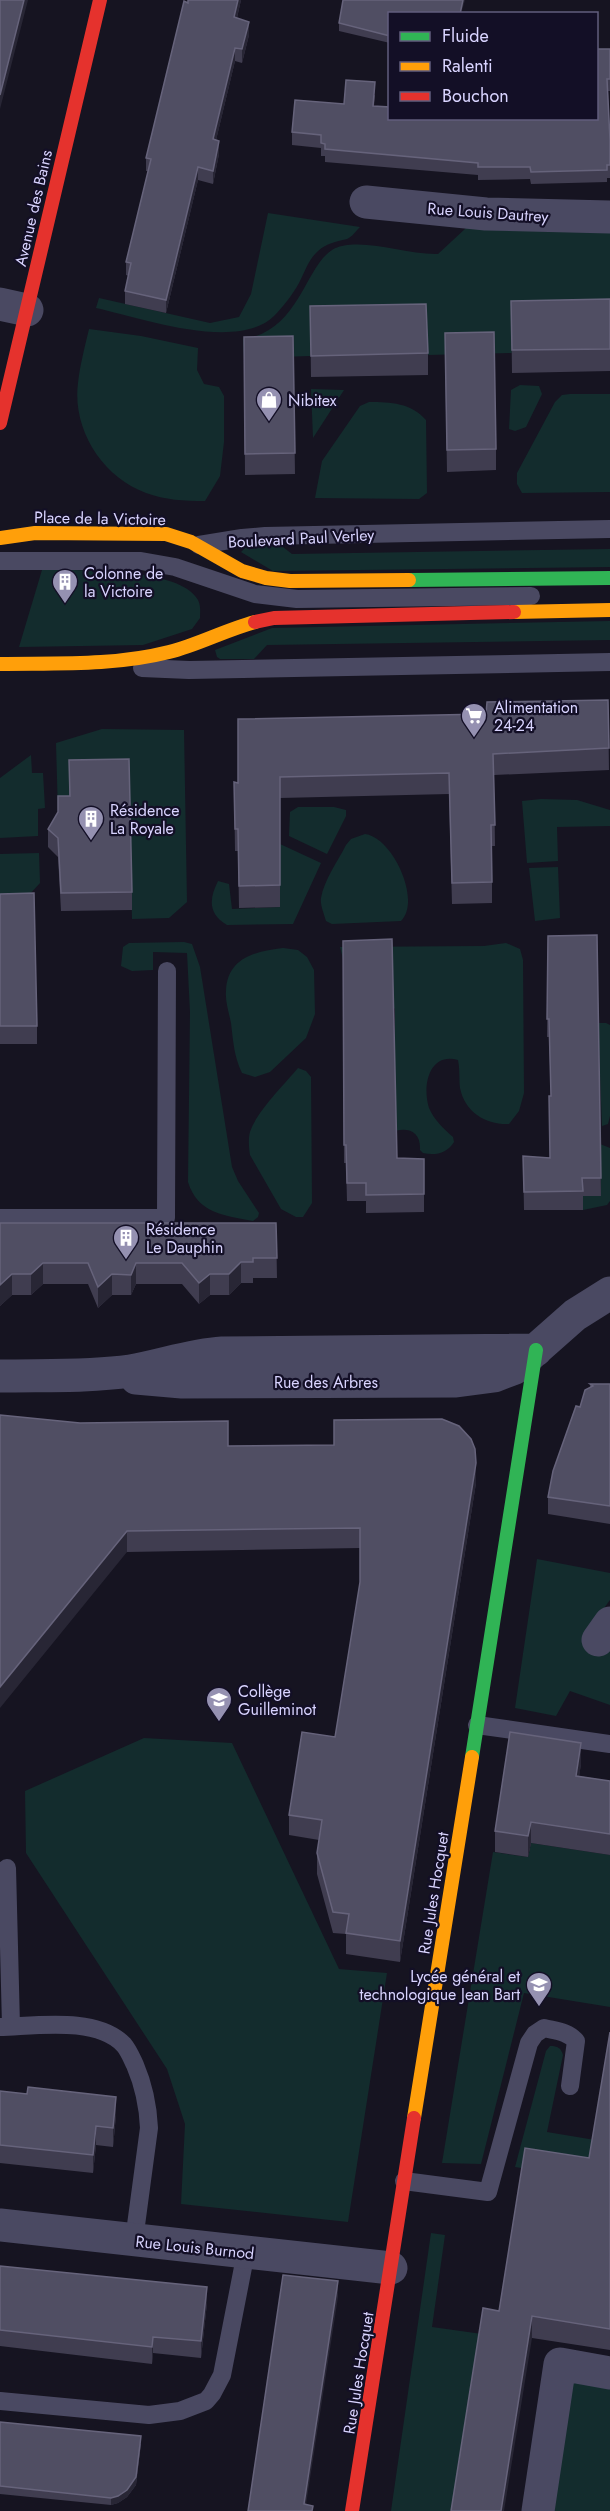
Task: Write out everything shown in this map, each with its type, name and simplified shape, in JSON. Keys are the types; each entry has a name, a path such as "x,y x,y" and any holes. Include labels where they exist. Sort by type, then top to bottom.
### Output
{"street":[{"name":"Avenue des Bains","path":"0,423 13,307 100,0"},
{"name":"Rue Louis Dautrey","path":"366,202 486,214 610,217"},
{"name":"Place de la Victoire","path":"0,538 35,533 158,534 175,536 198,546"},
{"name":"Boulevard Paul Verley","path":"198,546 242,571 290,581 610,578"},
{"path":"0,664 113,662 162,654 254,622 274,618 610,610"},
{"path":"536,1350 576,1315 610,1293"},
{"name":"Rue des Arbres","path":"0,1376 108,1374 190,1356 222,1353 536,1350"},
{"name":"Rue Jules Hocquet","path":"352,2511 536,1350"},
{"name":"Rue Louis Burnod","path":"0,2225 391,2268"},
{"path":"538,2511 560,2364 610,2373"}],"lane":[{"name":"Boulevard Paul Verley","path":"198,546 265,536 610,530"},
{"path":"0,561 141,561 181,568 255,594 297,599 556,595 610,587"},
{"path":"63,662 189,670 610,662"},
{"path":"0,1218 166,1218 167,971"},
{"path":"477,1725 610,1744"},
{"path":"7,1868 6,2027 75,2026 93,2028 116,2038 130,2056 146,2093 148,2128 134,2240"},
{"path":"405,2181 488,2192 529,2043 535,2034 544,2028 563,2032 576,2041 570,2086"},
{"path":"0,2401 149,2415 180,2411 206,2401 222,2375 246,2252"}],"green space":[{"path":"268,213 360,227 349,238 328,244 318,251 284,305 274,316 258,326 237,331 213,332 162,324 96,308 99,298 210,323 239,317 251,294"},
{"path":"466,228 610,232 610,322 511,353 427,355 310,328 310,356 244,358 243,339 264,333 279,322 292,308 320,262 330,252 342,246 365,245 438,254"},
{"path":"89,329 141,336 198,348 197,370 204,384 219,387 224,396 224,442 220,476 205,501 160,497 130,486 116,476 93,449 85,434 77,400 79,376"},
{"path":"520,385 539,386 542,394 526,427 515,431 509,429 511,390"},
{"path":"311,389 344,390 313,438"},
{"path":"610,394 610,492 522,493 517,484 517,473 555,402 562,395"},
{"path":"369,402 393,403 407,407 426,420 427,493 419,499 315,498 322,461 360,406"},
{"path":"279,544 292,554 610,549 610,567 273,571 241,552 247,546"},
{"path":"42,570 126,573 171,581 188,589 198,600 200,618 192,629 143,645 19,647"},
{"path":"610,621 610,640 267,645 254,659 220,659 215,650 272,628"},
{"path":"102,729 184,730 187,902 169,918 132,919 129,777 70,814 58,814 56,743"},
{"path":"31,755 32,773 43,773 45,808 38,809 38,836 0,838 0,778"},
{"path":"577,800 610,810 610,826 557,827 558,861 527,863 522,801"},
{"path":"298,807 334,807 346,810 346,816 327,854 289,836 290,812"},
{"path":"365,834 375,838 394,857 406,885 407,911 401,921 332,924 326,921 321,904 325,884 346,845 351,839"},
{"path":"280,844 321,863 293,924 227,925 221,921 212,906 213,894 218,881 229,884 232,909 280,907"},
{"path":"39,853 40,883 29,895 0,897 0,854"},
{"path":"558,867 560,918 535,921 529,868"},
{"path":"184,942 192,944 200,967 232,1167 238,1181 259,1213 253,1221 222,1214 205,1207 192,1193 188,1182 190,1012 187,953 153,952 153,970 132,971 121,966 123,947 129,943"},
{"path":"506,943 520,949 523,960 524,1093 519,1111 509,1124 485,1120 478,1116 463,1097 458,1060 440,1061 434,1066 427,1081 427,1099 434,1116 453,1137 454,1142 441,1153 423,1153 420,1150 419,1139 414,1133 405,1130 395,1131 395,1009 343,959 340,947 484,946"},
{"path":"283,948 298,950 307,957 314,970 315,1014 306,1038 270,1072 255,1077 242,1073 237,1061 226,999 228,980 232,970 245,958 263,951"},
{"path":"598,1023 610,1025 610,1116 608,1124 602,1126"},
{"path":"298,1068 306,1071 311,1077 312,1203 303,1217 296,1217 281,1209 250,1155 249,1144 250,1132 258,1116"},
{"path":"600,1144 610,1148 610,1201 607,1205 583,1210 582,1196 601,1196"},
{"path":"537,1559 610,1573 610,1600 582,1638 603,1654 610,1646 610,1705 570,1691 556,1716 515,1708"},
{"path":"144,1738 232,1743 339,1969 387,1973 348,2222 181,2204 185,2124 167,2069 26,1853 25,1791"},
{"path":"531,1843 610,1855 610,2007 524,1993 481,2164 442,2163 493,1852 528,1857"},
{"path":"550,2046 559,2048 563,2055 547,2132 595,2140 589,2179 515,2167 546,2051"},
{"path":"431,2233 445,2235 432,2327 482,2334 454,2511 391,2511"},
{"path":"568,2378 610,2385 610,2511 547,2511"}],"building":[{"path":"0,0 24,0 0,95"},
{"path":"188,0 238,0 234,17 249,22 242,49 235,48 213,139 219,141 213,171 198,167 166,300 125,291 131,263 126,262 151,159 146,158 184,1 188,3"},
{"path":"343,0 463,0 460,12 388,12 388,35 339,23"},
{"path":"598,49 610,49 610,79 607,79 610,165 607,165 607,170 531,172 530,167 478,167 478,163 325,149 325,144 321,143 321,135 292,132 295,100 344,104 346,80 375,82 373,106 388,107 388,120 598,120"},
{"path":"610,299 610,349 512,350 511,301"},
{"path":"426,304 428,353 311,356 310,306"},
{"path":"494,332 496,449 447,450 445,333"},
{"path":"293,336 295,453 245,454 244,337"},
{"path":"608,700 609,748 493,754 495,825 491,825 492,882 452,883 449,773 280,777 280,885 239,886 234,782 238,783 238,719 486,714 487,702"},
{"name":"Résidence La Royale","path":"129,759 132,892 61,893 58,838 48,829 58,812 58,796 70,796 69,760"},
{"path":"34,893 37,1026 0,1026 0,894"},
{"path":"597,935 601,1178 582,1178 583,1191 524,1192 523,1156 550,1158 548,936"},
{"path":"392,939 397,1158 424,1159 424,1194 366,1195 366,1183 347,1183 346,1145 344,1145 343,941"},
{"path":"0,1223 276,1223 277,1258 253,1258 253,1262 241,1262 229,1274 210,1274 199,1283 182,1263 136,1263 131,1275 112,1274 98,1287 88,1263 43,1263 31,1274 12,1274 0,1285"},
{"path":"590,1384 610,1384 610,1506 548,1497 553,1471 576,1406 580,1407 585,1390 593,1386"},
{"path":"0,1415 80,1423 228,1421 228,1446 334,1445 334,1420 442,1419 459,1426 471,1439 475,1449 476,1463 400,1941 346,1933 349,1914 333,1912 317,1853 322,1820 289,1815 302,1732 335,1737 360,1582 360,1528 127,1531 0,1687"},
{"path":"510,1732 581,1743 576,1776 610,1781 610,1834 531,1822 528,1836 495,1831"},
{"path":"610,2032 610,2329 532,2316 501,2511 451,2511 483,2308 499,2311 525,2148 589,2158"},
{"path":"28,2087 116,2097 113,2128 96,2126 93,2155 0,2145 0,2091 27,2094"},
{"path":"0,2266 207,2287 201,2341 153,2337 152,2347 0,2330"},
{"path":"283,2275 338,2281 304,2504 313,2506 312,2511 248,2511"},
{"path":"0,2422 141,2436 136,2477 127,2490 111,2498 0,2486"}],"traffic: fast":[{"path":"409,580 610,578"},
{"path":"472,1757 536,1350"}],"traffic: slow":[{"path":"0,538 35,533 166,534 191,542 242,571 266,578 290,581 409,580"},
{"path":"514,612 610,610"},
{"path":"0,664 127,660 180,649 255,622"},
{"path":"414,2118 472,1757"}],"traffic: jam":[{"path":"0,423 100,0"},
{"path":"255,622 274,618 514,612"},
{"path":"352,2511 414,2118"}],"place":[{"name":"Nibitex","path":"269,423"},
{"name":"Colonne de la Victoire","path":"65,605"},
{"name":"Alimentation 24-24","path":"474,739"},
{"name":"Résidence La Royale","path":"91,842"},
{"name":"Résidence Le Dauphin","path":"126,1261"},
{"name":"Collège Guilleminot","path":"219,1723"},
{"name":"Lycée général et technologique Jean Bart","path":"539,2008"}]}
